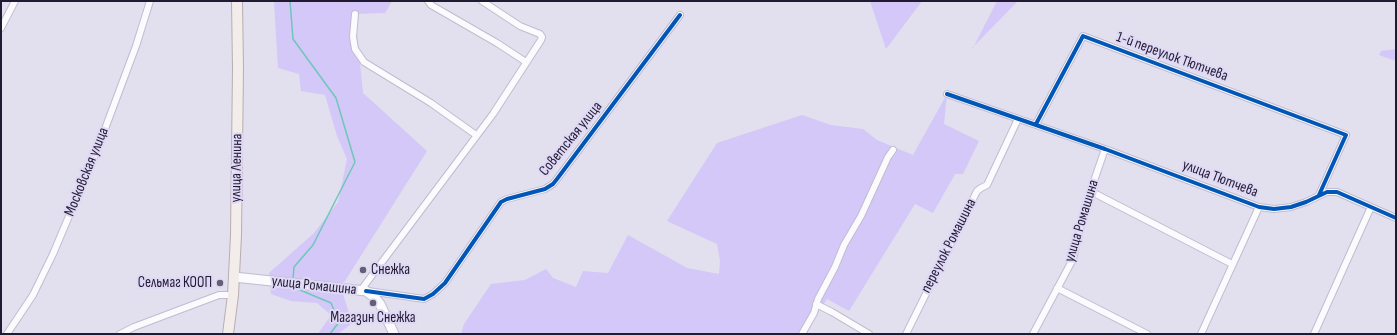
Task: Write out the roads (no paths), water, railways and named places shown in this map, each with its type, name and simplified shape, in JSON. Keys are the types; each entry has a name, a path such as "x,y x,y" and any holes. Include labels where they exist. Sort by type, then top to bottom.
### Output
{"main road":[{"name":"улица Ленина","path":"228,334 234,277 238,136 238,1"}],"street":[{"path":"1,28 15,1"},
{"name":"Московская улица","path":"7,334 33,295 53,254 99,145 136,46 150,1"},
{"path":"428,1 431,5 497,43 526,62"},
{"path":"364,291 476,135 493,114 542,37 540,34 520,26 482,1"},
{"path":"355,14 353,37 356,49 364,62 431,103 476,135"},
{"name":"Советская улица","path":"364,291 424,299 433,294 445,283 501,202 508,198 545,189 553,184 680,15"},
{"name":"1-й переулок Тютчева","path":"1036,124 1083,36 1346,134 1319,195"},
{"name":"улица Тютчева","path":"947,94 1036,124 1259,207 1274,209 1290,206 1306,202 1327,192 1337,192 1396,218"},
{"name":"переулок Ромашина","path":"906,334 977,191 987,186 1018,119"},
{"name":"улица Ромашина","path":"1033,334 1073,259 1085,207 1105,149"},
{"path":"802,334 814,313 816,304 844,246 861,216 888,157 893,150"},
{"path":"1090,191 1232,264"},
{"path":"1201,334 1259,207"},
{"path":"1314,334 1371,207"},
{"name":"улица Ромашина","path":"234,277 364,291 375,298 380,304 394,334"},
{"path":"1057,288 1148,334"},
{"path":"120,334 134,327 219,296 233,295"},
{"path":"816,304 869,334"}],"waterway":[{"path":"290,1 293,39 336,98 355,162 313,245 294,267 293,279"},
{"path":"293,287 331,303 339,322 330,334"}],"place":[{"name":"Снежка","path":"363,270"},
{"name":"Сельмаг КООП","path":"220,283"},
{"name":"Магазин Снежка","path":"373,303"}]}
